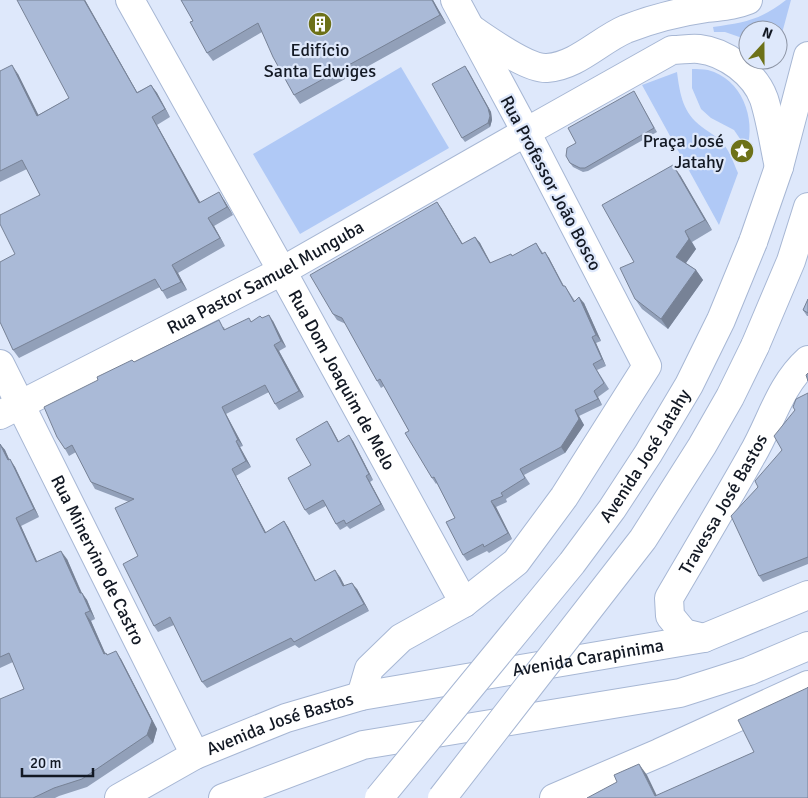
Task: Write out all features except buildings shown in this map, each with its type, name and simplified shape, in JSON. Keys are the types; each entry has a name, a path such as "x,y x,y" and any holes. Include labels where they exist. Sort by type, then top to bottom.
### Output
{"main road":[{"name":"Rua Dom Joaquim de Melo","path":"130,0 464,603"},
{"name":"Rua Professor João Bosco","path":"455,0 526,132 647,366 564,497 516,562 464,603"},
{"path":"470,28 521,61 546,68 571,61 611,36 664,16 708,8 735,6 748,0"},
{"name":"Rua Pastor Samuel Munguba","path":"10,410 282,272 672,50 698,48 712,51 733,62 751,78 764,100 779,167"},
{"name":"Avenida José Jatahy","path":"379,798 572,563 612,510 689,385 722,320 753,242 779,167 808,56"},
{"path":"442,798 643,539 702,446 730,397 755,346 791,261 808,207"},
{"name":"Travessa José Bastos","path":"704,638 684,633 670,616 669,598 754,454 783,389 796,370 808,360"},
{"name":"Rua Minervino de Castro","path":"0,364 10,410 196,755"},
{"name":"Avenida Carapinima","path":"361,696 704,638 808,595"},
{"path":"361,696 369,669 402,638 464,603"},
{"path":"224,798 363,745 680,693 749,671 808,646"},
{"path":"554,798 659,753 808,685"},
{"name":"Avenida José Bastos","path":"120,798 196,755 286,718 361,696"}],"shaded area":[{"path":"786,0 791,0 786,20 751,20 768,12"},
{"path":"738,23 738,37 725,32 714,32 713,27"},
{"path":"401,67 449,148 300,234 253,154"},
{"path":"692,69 708,70 720,75 738,91 748,113 749,137 747,149 734,130 711,118 701,109 692,88"},
{"path":"677,72 681,96 687,110 696,122 717,137 724,145 738,173 719,225 642,85"}],"place":[{"name":"Edifício Santa Edwiges","path":"320,24"},
{"name":"Praça José Jatahy","path":"742,151"}]}
